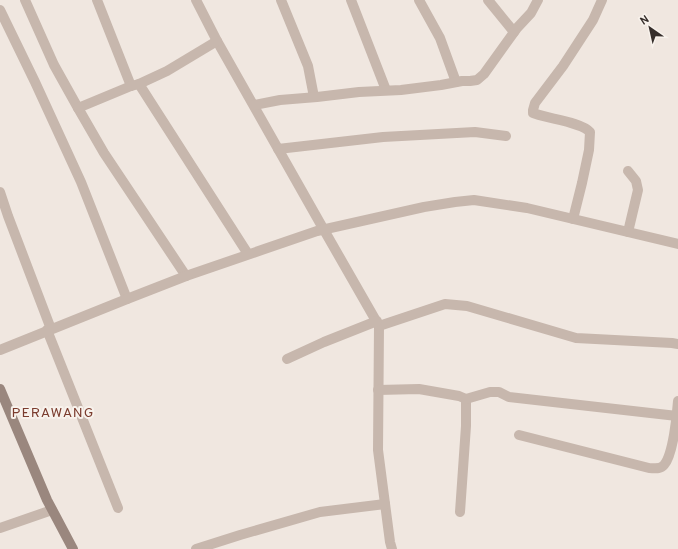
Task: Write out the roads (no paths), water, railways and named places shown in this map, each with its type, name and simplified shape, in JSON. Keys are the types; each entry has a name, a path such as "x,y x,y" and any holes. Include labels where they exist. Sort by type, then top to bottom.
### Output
{"street":[{"path":"25,0 54,64 104,153 186,276"},
{"path":"97,0 135,85 248,254"},
{"path":"196,0 217,41 378,324 378,450 392,549"},
{"path":"281,0 308,66 314,97"},
{"path":"351,0 386,90"},
{"path":"419,0 440,38 456,82"},
{"path":"488,0 514,32"},
{"path":"254,106 280,100 441,85 477,80 484,74 514,32 531,13 538,0"},
{"path":"573,219 589,150 590,132 577,125 536,114 533,110 535,103 563,66 593,20 602,0"},
{"path":"0,10 36,82 81,182 127,299"},
{"path":"78,108 167,71 217,41"},
{"path":"278,149 383,136 475,132 506,136"},
{"path":"628,171 636,181 638,190 628,232"},
{"path":"0,192 49,330 118,508"},
{"path":"0,350 186,276 248,254 324,230 455,202 474,200 527,208 678,244"},
{"path":"287,359 324,342 445,304 467,306 576,338 678,344"},
{"path":"0,389 47,500 73,549"},
{"path":"378,390 419,389 459,396 466,399 490,392 498,392 509,397 677,416"},
{"path":"460,512 466,426 466,399"},
{"path":"519,436 649,468 659,468 664,466 670,454 677,416 678,401"},
{"path":"196,549 320,512 385,504"},
{"path":"0,528 52,510"}],"district":[{"name":"PERAWANG","path":"53,413"}]}
